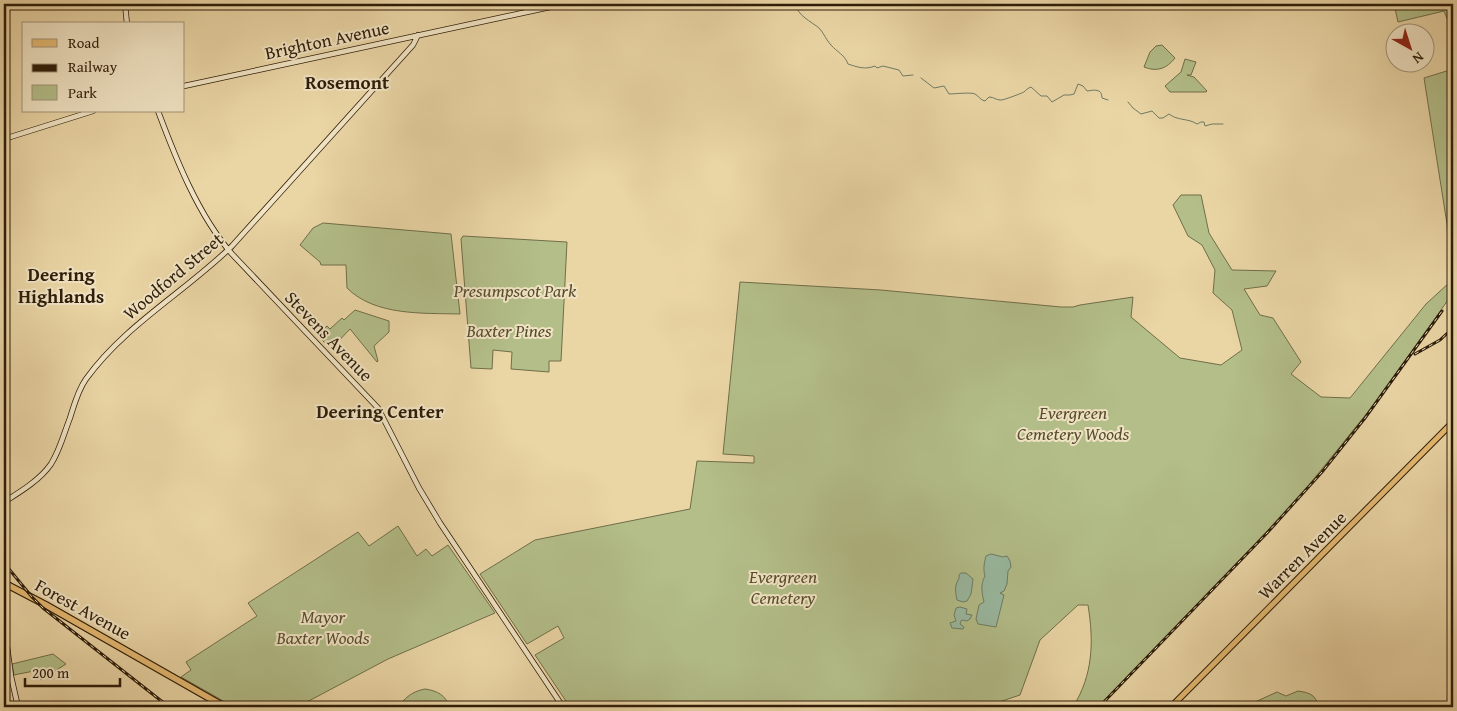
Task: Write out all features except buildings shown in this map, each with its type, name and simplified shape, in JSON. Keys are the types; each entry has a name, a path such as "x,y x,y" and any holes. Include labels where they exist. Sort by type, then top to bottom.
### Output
{"highway":[{"name":"Forest Avenue","path":"4,583 225,707"}],"main road":[{"path":"125,4 127,22"},
{"name":"Brighton Avenue","path":"185,86 564,4"},
{"name":"Woodford Street","path":"4,502 43,473 51,463 85,380 128,332 204,273 228,250 413,45 418,35"},
{"path":"4,139 90,112"},
{"name":"Stevens Avenue","path":"158,112 184,177 228,250 378,408 419,488 440,523 563,707"},
{"name":"Warren Avenue","path":"1171,707 1453,422"},
{"path":"4,624 10,670 18,707"}],"green space":[{"path":"1394,4 1453,4 1453,33 1444,11 1398,22"},
{"path":"1162,45 1175,58 1161,69 1144,67 1150,52 1156,46"},
{"path":"1185,59 1196,62 1191,75 1187,75 1194,77 1206,92 1170,92 1165,86 1181,72"},
{"path":"1453,69 1453,293 1372,407 1300,496 1098,707 1073,707 1085,683 1091,645 1088,605 1078,605 1040,640 1020,695 984,707 570,707 535,655 564,638 558,626 527,644 480,574 535,540 690,509 697,461 754,463 754,456 723,454 740,282 881,290 1061,307 1073,307 1133,297 1131,317 1180,358 1221,365 1242,350 1232,310 1213,293 1215,270 1202,245 1188,236 1173,205 1181,195 1201,195 1209,233 1232,270 1276,271 1267,286 1244,289 1260,315 1273,318 1301,362 1291,374 1321,397 1350,398 1426,304 1450,282 1447,224 1424,78"},
{"name":"Presumpscot Park","path":"323,223 451,234 460,314 400,311 371,304 358,297 347,288 346,265 321,265 300,245 313,228"},
{"name":"Presumpscot Park","path":"463,236 567,242 561,361 549,361 549,372 511,369 512,352 493,350 492,369 471,368 461,239"},
{"path":"355,310 389,321 389,332 374,346 377,362 350,329 331,349 317,335 327,326 330,329 342,318 344,320"},
{"name":"Mayor Baxter Woods","path":"398,526 417,556 426,549 432,556 448,545 495,613 388,659 303,704 304,707 234,707 181,677 191,670 186,662 257,616 248,603 358,532 369,546"},
{"path":"53,654 66,664 41,680 39,670 14,675 12,664"},
{"path":"425,689 440,694 446,699 450,707 407,707 403,701 408,696"},
{"path":"1298,691 1312,695 1320,707 1250,707 1255,702 1277,692 1286,696"}],"shaded area":[{"path":"991,554 1007,556 1011,567 1008,571 1007,584 1004,591 1000,593 1004,595 996,627 978,624 976,619 979,605 984,602 982,586 985,576 985,559 986,556"},
{"path":"961,573 966,573 973,579 971,594 967,601 963,602 957,600 956,593 956,585"},
{"path":"956,608 967,609 966,614 972,615 967,621 961,621 960,624 964,627 963,629 952,628 950,623 956,621 954,615"}],"waterway":[{"path":"796,4 801,15 819,28 829,43 843,56 848,64 864,68 883,66 899,70 903,76 913,75"},
{"path":"921,78 934,88 944,86 949,94 973,93 985,101 989,97 1002,100 1024,92 1031,87 1041,96 1047,96 1052,102 1064,95 1074,94 1078,84 1087,91 1099,91 1102,98 1108,100"},
{"path":"1128,102 1141,114 1152,111 1159,118 1169,114 1197,124 1204,122 1205,126 1223,124"}],"railway":[{"path":"1099,707 1267,533 1322,472 1365,418 1442,311"},
{"path":"1415,354 1440,340 1453,328"},
{"path":"4,563 43,608 169,707"}],"district":[{"name":"Rosemont","path":"347,82"},
{"name":"Deering Highlands","path":"61,285"},
{"name":"Deering Center","path":"380,411"}],"park label":[{"name":"Baxter Pines","path":"509,330"},
{"name":"Evergreen Cemetery Woods","path":"1073,422"},
{"name":"Evergreen Cemetery","path":"783,586"}]}
